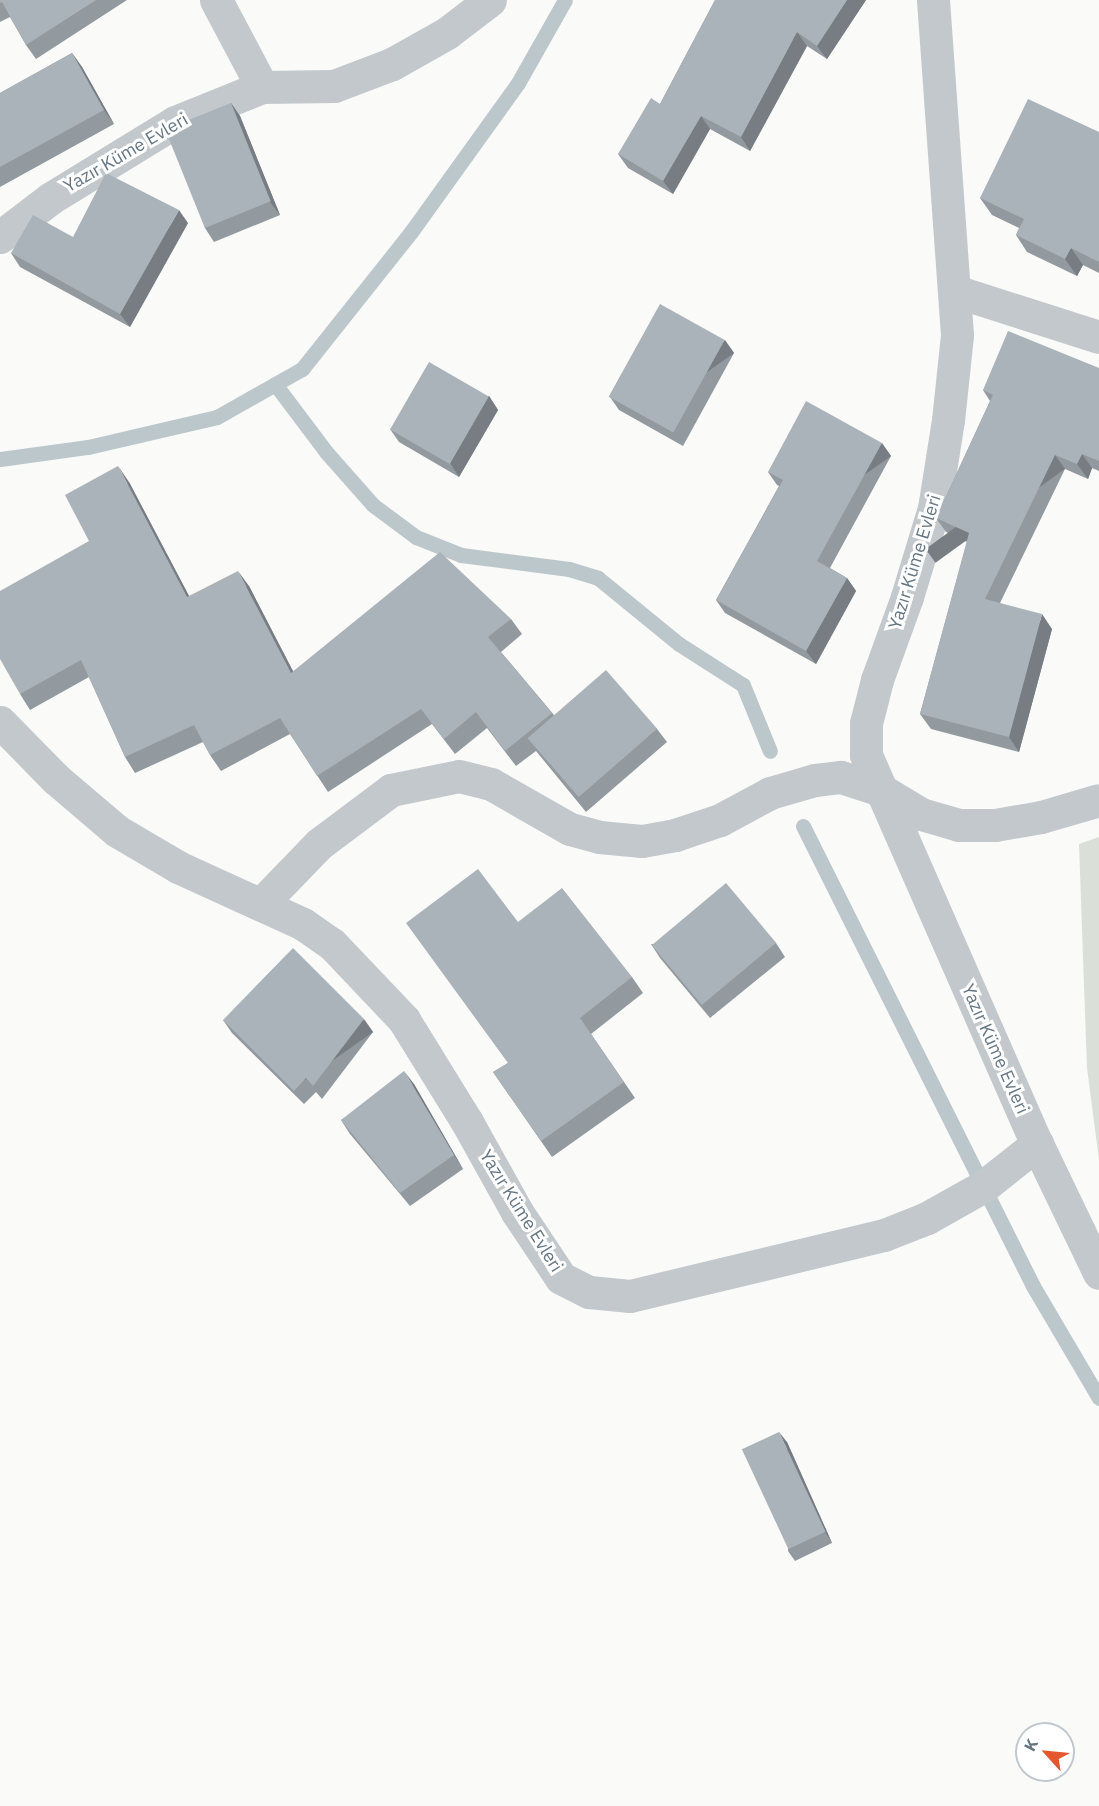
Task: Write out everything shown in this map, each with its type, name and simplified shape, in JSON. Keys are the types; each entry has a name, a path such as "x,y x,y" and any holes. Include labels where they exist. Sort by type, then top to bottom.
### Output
{"street":[{"path":"216,0 262,87"},
{"name":"Yazır Küme Evleri","path":"0,237 51,198 175,122 262,87 334,86 392,64 447,33 490,0"},
{"name":"Yazır Küme Evleri","path":"933,0 957,335 948,420 934,508 907,597 877,680 866,723 866,755 1037,1144 1099,1273"},
{"path":"955,291 1099,337"},
{"name":"Yazır Küme Evleri","path":"0,722 57,778 117,831 178,867 262,903 303,924 332,944 404,1020 467,1122 517,1212 561,1278 589,1292 630,1296 884,1235 927,1218 984,1186 1037,1144"},
{"path":"262,903 292,869 349,818 391,790 419,782 459,776 491,784 570,830 599,837 642,841 675,835 720,820 770,794 815,780 841,777 881,790 921,814 959,825 995,825 1041,817 1099,800"}],"shaded area":[{"path":"1099,837 1099,1160 1087,1068 1079,844"}],"building":[{"path":"0,0 96,0 26,45"},
{"path":"715,0 847,0 817,46 797,32 741,137 701,116 663,181 618,154 651,98 660,104"},
{"path":"72,53 104,110 0,167 0,93"},
{"path":"1028,99 1099,132 1099,262 1071,248 1065,259 1016,235 1024,219 980,198"},
{"path":"231,103 271,201 205,228 165,130"},
{"path":"106,173 179,210 120,314 11,253 33,215 73,237"},
{"path":"660,304 725,340 673,433 609,397"},
{"path":"1008,331 1099,368 1099,461 1082,454 1077,464 1055,455 985,599 1042,614 1009,737 920,714 969,533 936,518 993,395 983,390"},
{"path":"429,362 489,396 450,464 390,430"},
{"path":"806,401 882,443 817,561 847,578 806,651 716,600 783,480 768,472"},
{"path":"118,466 187,597 238,571 291,673 440,552 511,619 488,637 552,713 505,751 476,712 444,739 421,709 317,776 280,718 210,755 194,725 125,757 81,660 20,694 0,659 0,591 89,541 65,495"},
{"path":"606,670 657,729 579,797 528,738"},
{"path":"478,869 518,922 562,888 632,977 580,1018 624,1082 541,1141 493,1072 508,1063 406,923"},
{"path":"726,883 776,943 702,1005 652,945"},
{"path":"293,948 364,1019 313,1086 306,1078 294,1091 223,1020"},
{"path":"404,1071 454,1155 400,1193 341,1120"},
{"path":"779,1432 825,1532 788,1549 742,1449"}],"waterway":[{"path":"0,459 88,447 217,417 302,369 411,232 518,83 565,0"},
{"path":"275,384 327,453 373,505 416,537 461,555 569,569 598,578 679,644 743,685 770,751"},
{"path":"803,826 1033,1286 1099,1398"}]}
